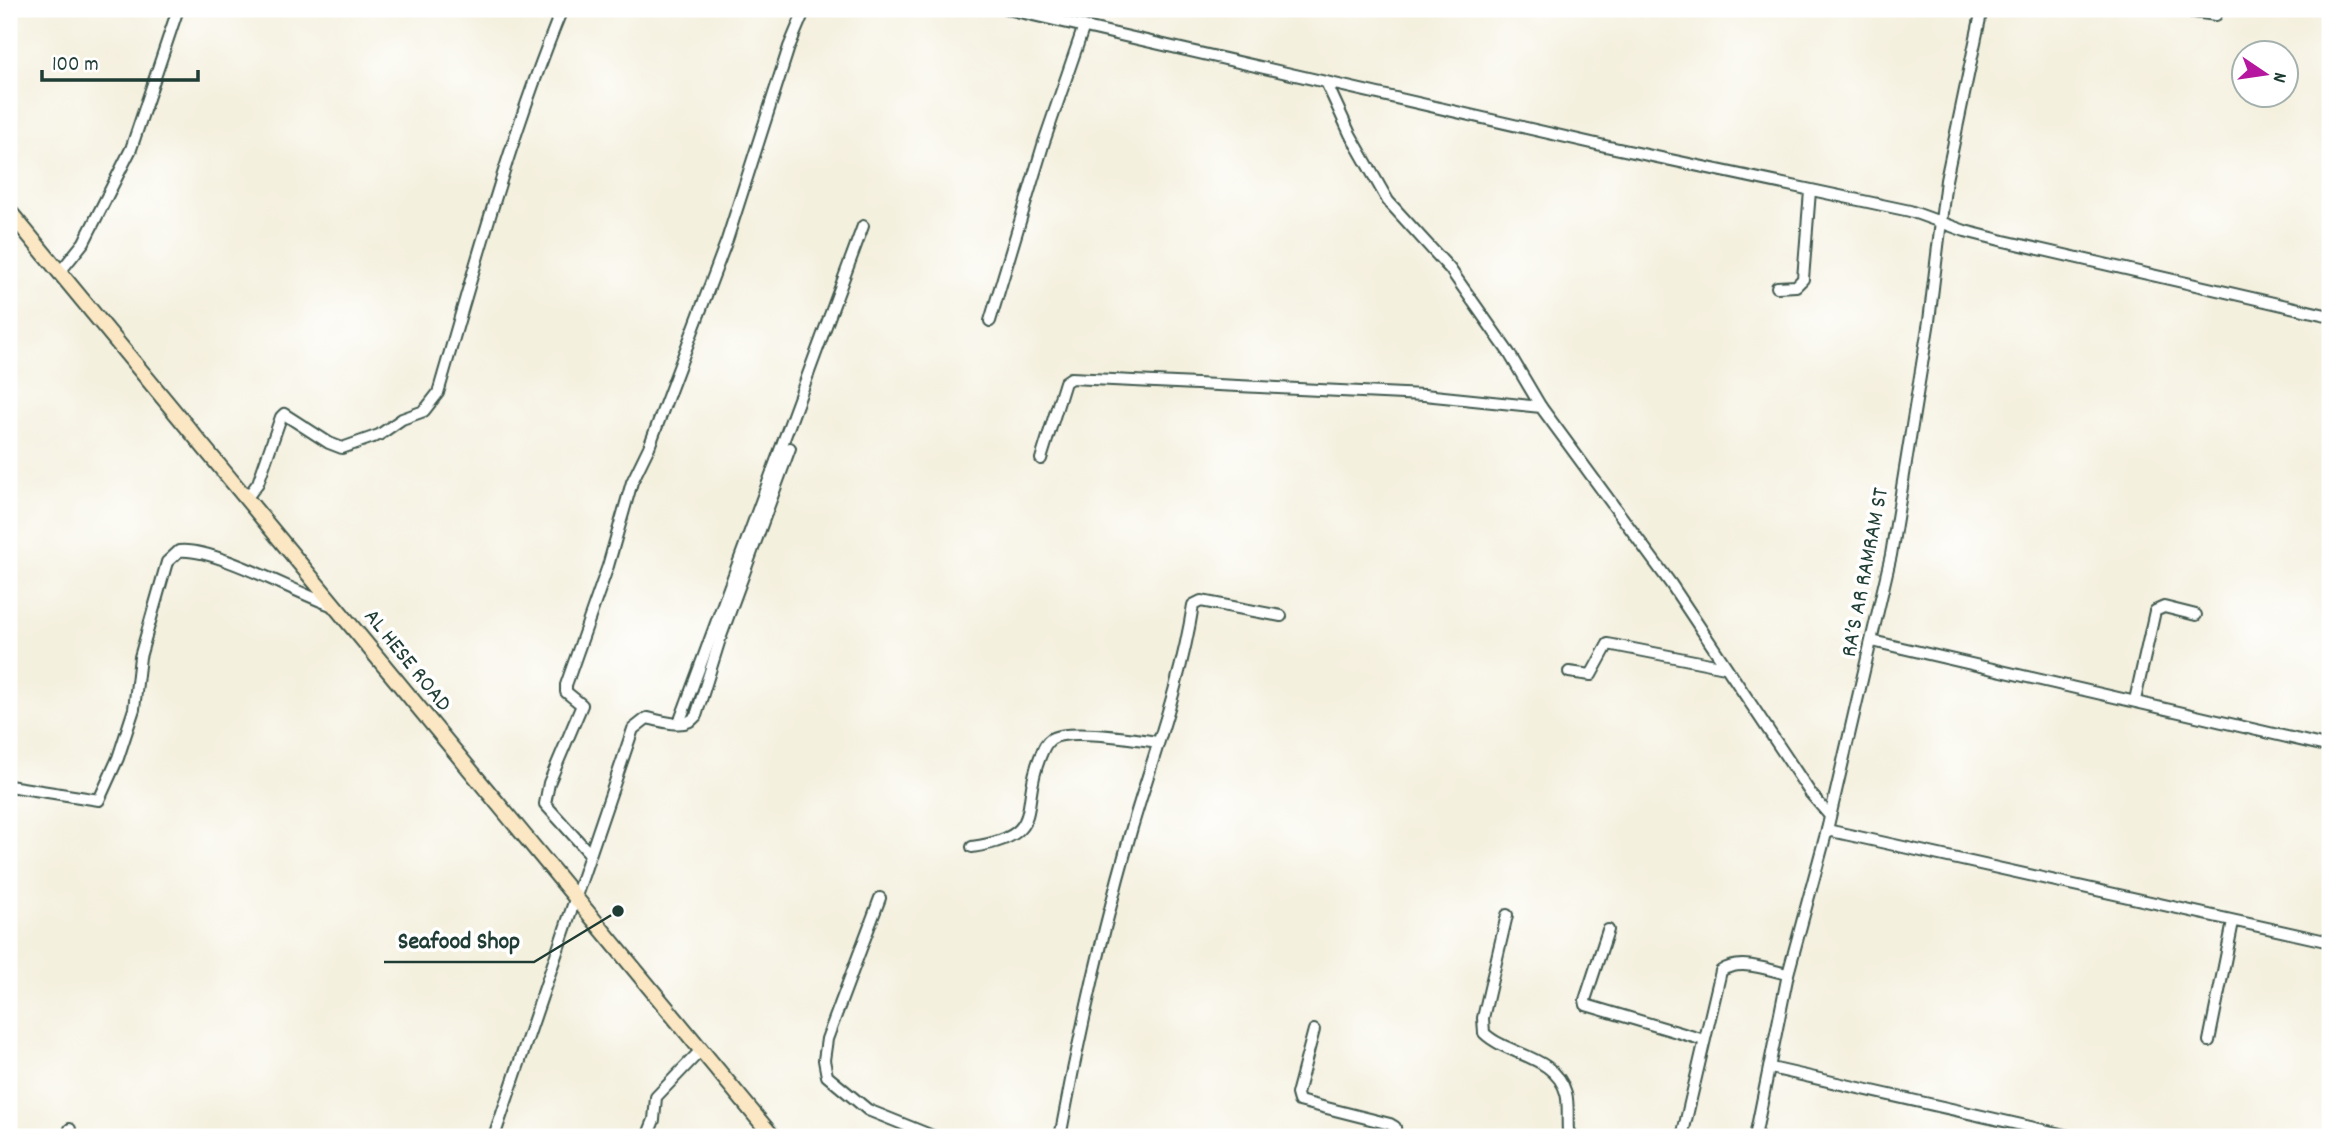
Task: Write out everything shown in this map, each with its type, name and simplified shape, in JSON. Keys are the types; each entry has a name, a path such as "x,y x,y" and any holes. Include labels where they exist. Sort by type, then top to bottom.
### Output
{"street":[{"path":"60,272 84,242 131,149 178,9"},
{"path":"246,499 258,483 284,414 329,443 342,448 379,435 402,418 424,411 431,404 438,393 516,127 562,9"},
{"path":"590,853 545,804 549,783 582,705 566,692 566,685 608,566 632,482 649,447 727,240 789,47 805,9"},
{"path":"1007,9 1057,14 1084,26 1326,82 1910,211 2004,241 2330,316"},
{"name":"RA’S AR RAMRAM ST","path":"1759,1137 1788,974 1827,830 1891,555 1929,321 1958,110 1982,9"},
{"path":"2172,9 2216,15"},
{"path":"990,321 1044,142 1084,26"},
{"path":"1326,82 1350,134 1388,201 1450,269 1509,353 1541,407 1671,584 1811,794 1830,816"},
{"path":"1777,286 1796,286 1804,279 1810,191"},
{"name":"AL HESE ROAD","path":"9,211 577,897 768,1136"},
{"path":"680,723 863,226"},
{"path":"1041,459 1065,382 1071,378 1424,396 1516,402 1541,407"},
{"path":"494,1137 633,729 648,718 691,723 696,716 721,636 790,448"},
{"path":"9,786 99,800 118,758 134,709 140,657 167,562 179,551 192,551 231,564 338,608"},
{"path":"1060,1137 1084,1008 1158,742 1179,677 1196,602 1281,616"},
{"path":"2135,700 2155,611 2164,607 2196,615"},
{"path":"1872,641 2330,747"},
{"path":"1569,672 1591,675 1608,644 1725,667"},
{"path":"972,847 1000,843 1016,833 1026,821 1031,808 1038,763 1045,744 1054,736 1121,735 1158,742"},
{"path":"1827,830 2330,943"},
{"path":"880,898 827,1039 824,1060 827,1076 868,1110 934,1137"},
{"path":"1507,915 1483,1018 1484,1033 1492,1041 1545,1063 1563,1085 1567,1096 1567,1131 1573,1137"},
{"path":"2208,1041 2233,922"},
{"path":"1608,930 1585,1000 1586,1005 1704,1040"},
{"path":"1682,1137 1721,971 1730,965 1741,964 1788,974"},
{"path":"1314,1030 1297,1094 1299,1101 1390,1124 1395,1127 1396,1137"},
{"path":"647,1137 654,1120 656,1097 701,1050"},
{"path":"1770,1068 2074,1137"}],"place":[{"name":"Seafood Shop","path":"618,911"}]}
